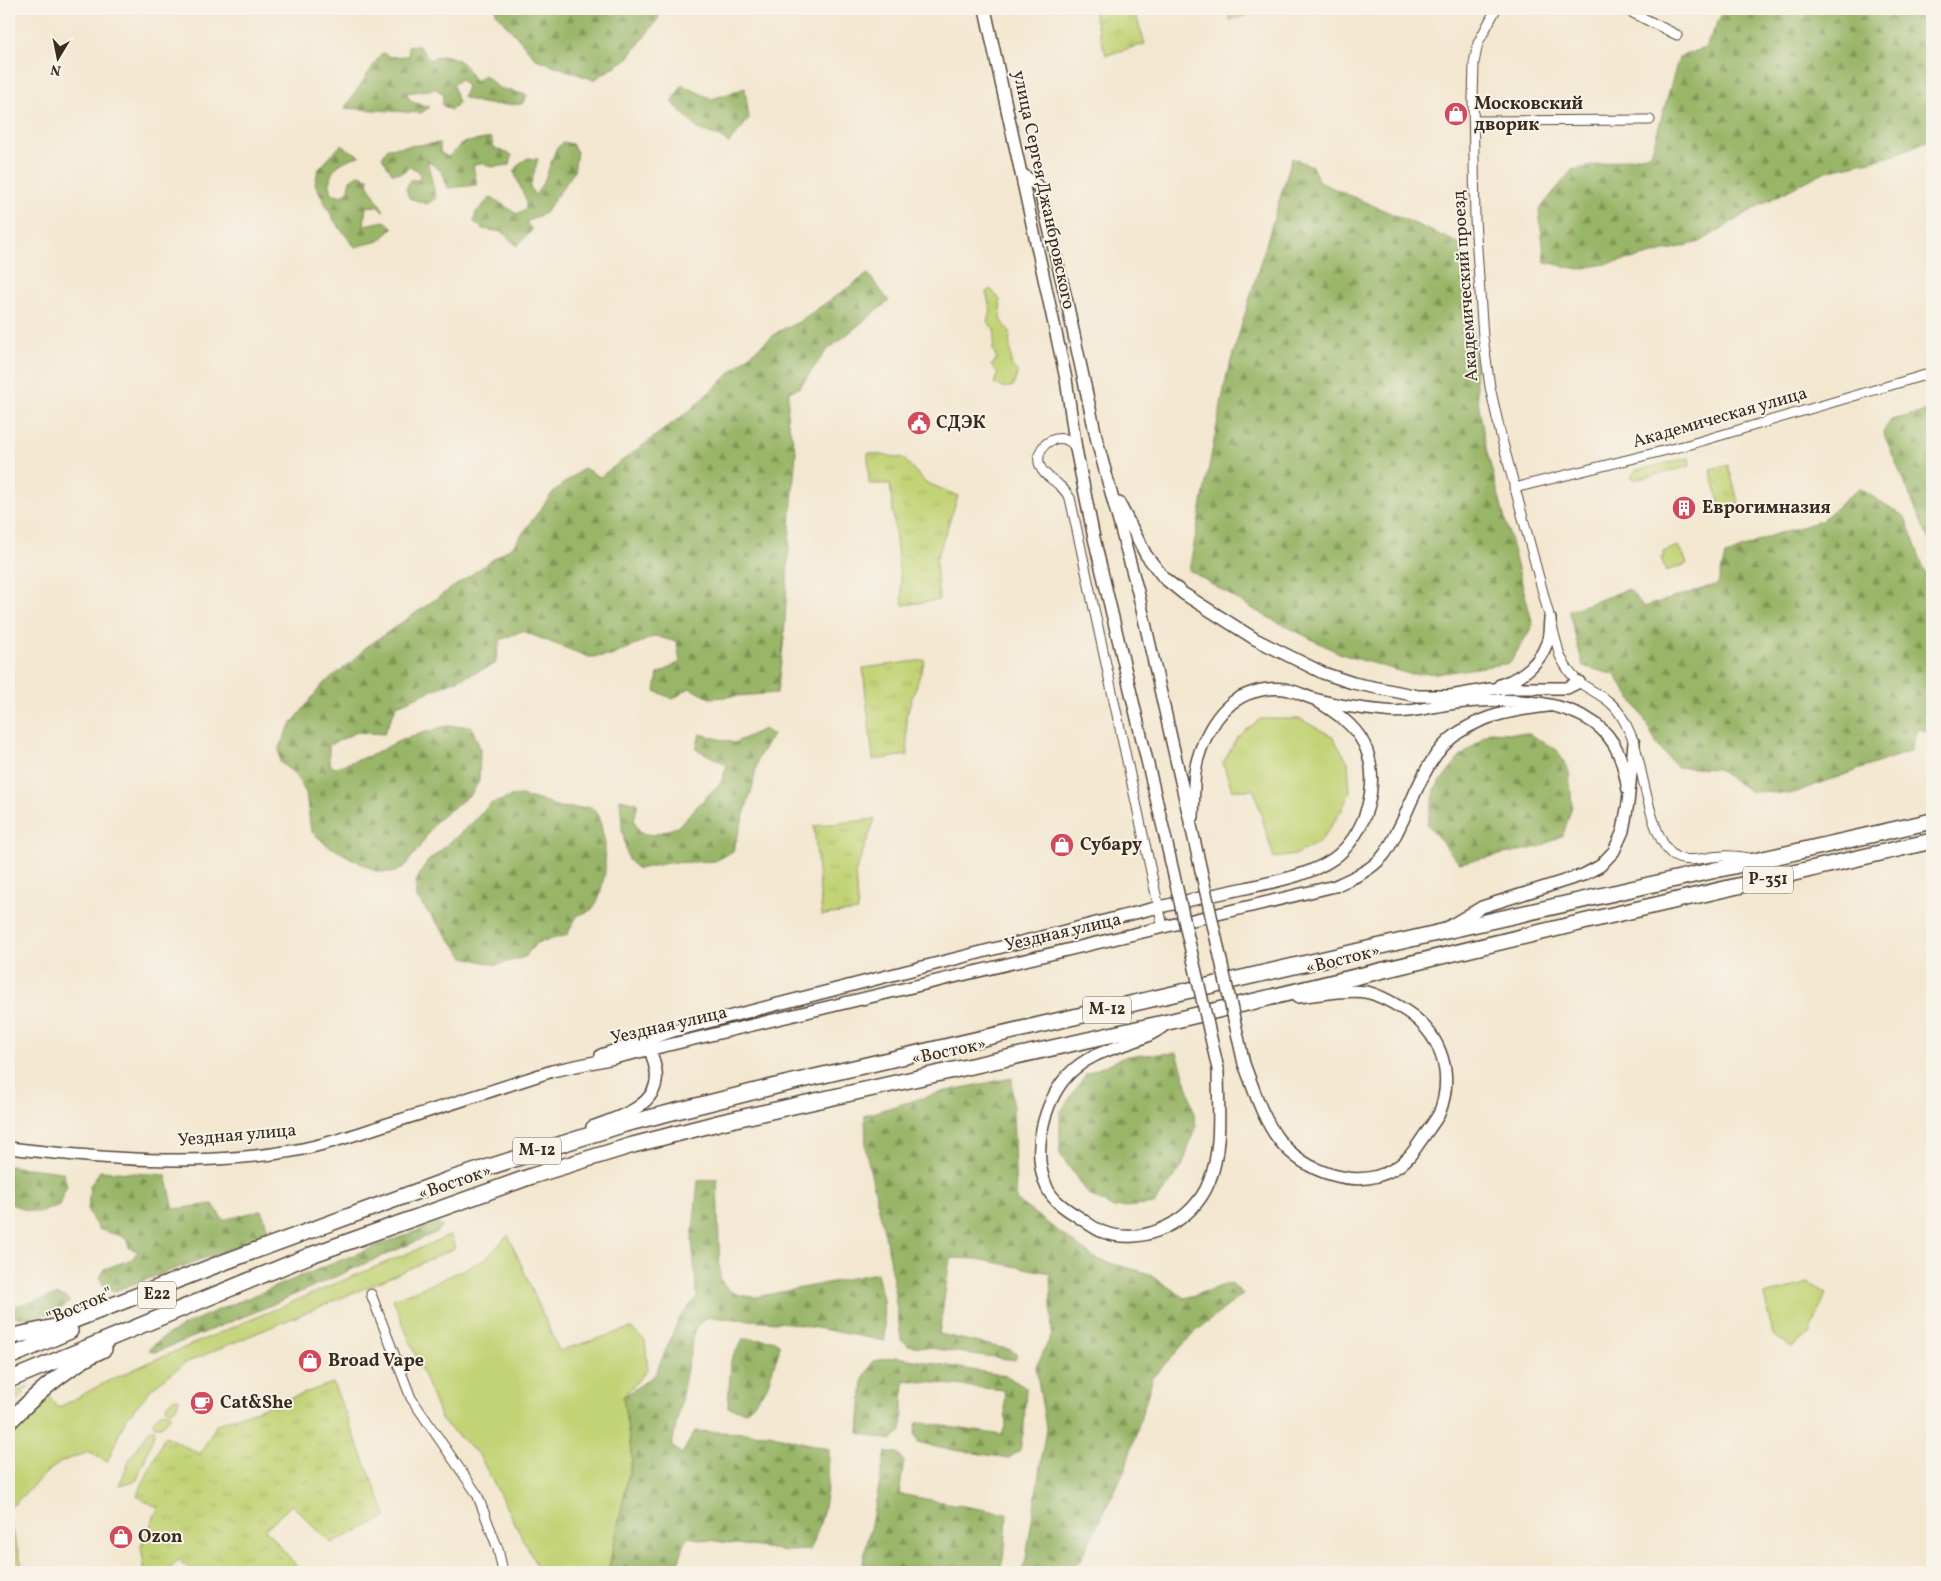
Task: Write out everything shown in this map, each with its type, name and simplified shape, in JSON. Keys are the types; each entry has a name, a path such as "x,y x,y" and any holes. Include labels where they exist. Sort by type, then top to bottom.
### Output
{"highway":[{"name":"Р-351","path":"1437,933 1932,821"},
{"name":"Р-351","path":"1604,917 1932,842"},
{"name":"«Восток»","path":"311,1255 532,1176 658,1138 1168,1022 1604,917"},
{"name":"«Восток»","path":"305,1234 448,1180 626,1124 776,1086 1437,933"},
{"path":"9,1337 60,1326 224,1262 305,1234"},
{"name":"\"Восток\"","path":"9,1357 305,1234"},
{"path":"13,1378 311,1255"},
{"path":"9,1422 46,1388 78,1364 100,1351 225,1296 311,1255"}],"street":[{"name":"улица Сергея Джанбровского","path":"985,9 1066,379 1076,449 1094,538 1218,1069 1218,1135 1215,1160 1210,1182 1193,1208 1167,1227 1150,1234 1133,1236 1102,1232 1060,1204 1048,1190 1042,1174 1040,1141 1043,1122 1059,1087 1082,1062 1102,1051 1157,1032 1168,1022"},
{"name":"Академический проезд","path":"1496,9 1478,43 1474,63 1475,220 1483,337 1490,387 1514,488 1550,619 1563,661 1570,673 1579,682"},
{"path":"1625,9 1678,35"},
{"path":"1474,121 1650,120"},
{"path":"1021,173 1040,187 1097,441 1138,592 1244,1064 1270,1125 1279,1139 1294,1155 1319,1171 1346,1178 1371,1178 1393,1170 1408,1160 1438,1115 1444,1094 1445,1071 1440,1049 1432,1034 1418,1020 1394,1004 1365,992 1331,993 1298,997 1274,996"},
{"name":"Академическая улица","path":"1514,488 1691,444 1932,373"},
{"path":"1060,438 1068,428 1070,410"},
{"path":"1076,449 1068,440 1060,438 1052,440 1045,445 1038,459 1044,474 1061,487 1070,498 1163,927"},
{"path":"1109,486 1146,554 1164,578 1184,594 1255,639 1323,673 1353,683 1418,696 1450,696 1491,689 1567,688 1579,682 1611,702 1623,719 1634,743 1660,840 1672,854 1687,860 1723,856 1765,859"},
{"path":"1454,703 1512,681 1530,669 1540,657 1548,642 1550,619"},
{"path":"1192,830 1195,772 1200,752 1210,729 1224,710 1241,697 1265,689 1288,690 1316,700 1387,712 1417,710 1454,703 1498,700 1565,708 1586,717 1603,730 1614,744 1624,770 1628,790"},
{"name":"Уездная улица","path":"649,1044 682,1028 1159,907 1290,878 1320,867 1335,858 1349,846 1360,829 1368,810 1371,787 1370,768 1365,745 1351,725 1316,700"},
{"name":"Уездная улица","path":"9,1148 71,1155 173,1160 220,1158 292,1151 362,1133 579,1064 649,1044 1335,886 1364,874 1384,856 1404,818 1418,785 1438,752 1457,734 1480,721 1502,712 1548,706"},
{"path":"1437,933 1482,907 1584,875 1600,866 1614,852 1623,831 1634,743"},
{"path":"545,1148 574,1134 639,1108 650,1094 656,1081 657,1073 649,1044"},
{"path":"371,1294 411,1398 477,1494 498,1549 503,1572"}],"green space":[{"path":"496,9 661,9 658,19 628,58 594,80 536,59 496,13"},
{"path":"1092,9 1134,9 1145,44 1106,55"},
{"path":"1227,9 1267,9 1230,20"},
{"path":"1724,9 1932,9 1932,139 1888,157 1826,171 1760,205 1700,242 1641,257 1579,269 1545,262 1539,210 1572,170 1651,154 1679,57 1705,48"},
{"path":"418,45 430,60 439,56 452,57 464,65 471,77 476,81 484,75 499,88 527,95 522,104 500,105 477,102 463,97 467,87 460,79 453,85 458,103 451,110 442,105 444,94 436,89 406,93 412,102 430,107 421,113 345,108 382,53 391,57 409,56 408,46"},
{"path":"682,85 712,99 745,88 749,119 729,143 721,137 698,129 672,102"},
{"path":"491,138 494,148 512,155 510,165 491,167 482,163 473,165 477,185 448,188 441,171 427,160 436,198 427,204 409,198 406,189 410,180 420,180 419,171 410,167 401,173 392,173 382,157 388,148 440,143 440,152 448,157 462,143"},
{"path":"563,142 572,144 577,152 574,172 545,213 526,222 532,230 517,246 502,232 483,229 474,222 476,212 491,197 517,214 526,209 526,200 514,172 520,163 528,158 538,159 530,187 535,196 545,179 556,149"},
{"path":"341,145 360,156 346,160 332,173 330,185 332,193 342,196 349,190 350,180 359,175 368,178 369,187 384,211 376,206 366,207 364,225 385,221 393,228 379,241 355,247 335,222 315,184 318,170"},
{"path":"1292,158 1312,166 1319,182 1461,244 1472,317 1476,388 1486,448 1533,625 1510,663 1443,673 1409,674 1341,654 1258,612 1189,570 1227,374"},
{"path":"868,274 889,301 826,351 800,387 789,392 787,419 796,451 784,639 777,693 710,698 689,688 673,699 655,691 658,674 680,662 677,642 655,636 611,656 589,657 522,631 500,640 495,664 397,705 384,734 357,732 329,745 329,761 333,768 372,755 403,739 446,726 471,726 480,748 479,781 472,793 435,822 419,848 404,867 395,872 377,872 327,845 311,831 306,793 296,775 280,762 279,747 290,726 322,685 353,661 365,648 514,545 554,491 584,468 600,477 689,411 779,331 797,323"},
{"path":"991,289 1000,300 1001,320 1010,332 1011,365 1018,372 1013,386 1008,387 994,383 998,373 991,366 997,359 993,350 995,330 987,322 991,312 986,292"},
{"path":"1932,410 1932,548 1883,432 1891,420"},
{"path":"868,453 903,458 925,482 958,496 936,561 939,600 903,605 890,484 869,484"},
{"path":"1689,458 1690,466 1635,480 1632,478 1636,470"},
{"path":"1728,465 1739,504 1721,509 1710,469"},
{"path":"1859,488 1905,517 1932,587 1932,733 1917,728 1911,751 1790,794 1750,791 1717,769 1677,767 1657,745 1644,718 1615,675 1583,666 1569,611 1629,589 1644,607 1718,584 1725,556 1770,536 1821,521"},
{"path":"1678,546 1687,564 1666,571 1661,558 1665,556 1663,552"},
{"path":"925,660 906,716 908,755 873,760 863,668"},
{"path":"1260,719 1300,719 1332,736 1348,762 1350,791 1342,810 1320,842 1295,855 1274,858 1254,790 1232,790 1223,763 1238,737"},
{"path":"764,729 773,735 758,758 753,785 733,851 715,861 668,863 638,869 628,860 622,828 620,799 638,803 634,821 640,833 653,835 677,827 721,782 727,765 696,749 700,734 734,743"},
{"path":"1489,732 1529,734 1557,750 1569,772 1572,806 1563,835 1539,847 1459,863 1427,824 1436,787 1458,759"},
{"path":"517,795 547,802 557,807 591,807 599,816 605,844 605,872 600,895 593,909 577,916 567,935 536,943 525,957 496,965 464,957 416,897 416,882 426,863 472,823 490,804"},
{"path":"875,819 855,873 858,911 822,915 814,826"},
{"path":"1177,1053 1190,1095 1196,1125 1182,1167 1154,1204 1114,1208 1089,1195 1060,1154 1060,1113 1086,1074 1127,1056"},
{"path":"1012,1078 1016,1200 1096,1259 1147,1273 1185,1298 1231,1283 1243,1294 1195,1332 1153,1377 1125,1470 1078,1564 1071,1572 1021,1572 1026,1559 1046,1428 1036,1367 1052,1334 1050,1273 977,1259 950,1258 939,1334 1011,1350 1017,1355 1015,1360 908,1345 901,1340 890,1258 866,1152 865,1115 946,1091"},
{"path":"9,1166 63,1172 67,1185 59,1205 35,1212 11,1204 9,1202"},
{"path":"100,1171 166,1175 174,1209 213,1204 223,1220 262,1210 269,1235 114,1291 104,1287 100,1278 104,1269 132,1259 138,1251 129,1248 127,1238 98,1229 88,1211 90,1186"},
{"path":"717,1179 720,1278 726,1288 739,1295 756,1297 877,1273 883,1300 885,1341 790,1323 708,1317 695,1328 672,1446 682,1454 695,1431 769,1434 829,1449 825,1501 815,1538 810,1550 786,1551 687,1537 675,1572 608,1572 632,1459 623,1397 655,1375 679,1319 697,1297 692,1240 698,1181"},
{"path":"436,1224 443,1226 437,1232 255,1312 156,1352 149,1350 169,1334 200,1318 348,1257"},
{"path":"451,1235 455,1248 384,1280 185,1363 152,1388 125,1420 107,1462 89,1452 63,1461 48,1471 9,1509 9,1431 48,1394 58,1408 104,1383 148,1363"},
{"path":"508,1235 559,1351 631,1328 645,1341 648,1369 623,1397 632,1458 608,1572 540,1572 479,1455 442,1421 393,1299 432,1284 486,1259"},
{"path":"1808,1283 1826,1293 1810,1334 1792,1347 1773,1335 1764,1295"},
{"path":"57,1295 65,1297 70,1302 58,1310 35,1317 13,1316 11,1307"},
{"path":"743,1339 772,1340 779,1344 779,1351 766,1389 746,1412 728,1407 731,1360"},
{"path":"897,1357 1007,1376 1026,1388 1024,1427 1020,1450 1009,1458 940,1448 918,1442 915,1433 917,1422 1002,1435 1006,1423 1004,1390 904,1380 902,1431 891,1440 859,1433 863,1379 873,1361"},
{"path":"333,1383 387,1517 331,1543 292,1505 265,1529 302,1572 194,1572 179,1560 167,1572 145,1572 141,1546 158,1508 137,1496 165,1436 200,1454 217,1424"},
{"path":"29,1386 23,1391 24,1394 9,1409 9,1395"},
{"path":"175,1398 179,1399 177,1407 172,1411 168,1411 166,1409 167,1404"},
{"path":"161,1412 170,1414 170,1418 161,1426 154,1426 153,1421"},
{"path":"150,1429 154,1429 155,1432 137,1480 119,1485 130,1459"},
{"path":"886,1452 898,1453 904,1462 899,1494 1007,1514 1005,1548 1000,1572 848,1572 850,1566 862,1568"},
{"path":"9,1521 24,1572 9,1572"}],"place":[{"name":"Московский дворик","path":"1456,114"},
{"name":"СДЭК","path":"919,423"},
{"name":"Еврогимназия","path":"1684,508"},
{"name":"Субару","path":"1062,845"},
{"name":"Broad Vape","path":"310,1361"},
{"name":"Cat&She","path":"202,1403"},
{"name":"Ozon","path":"121,1537"}]}
